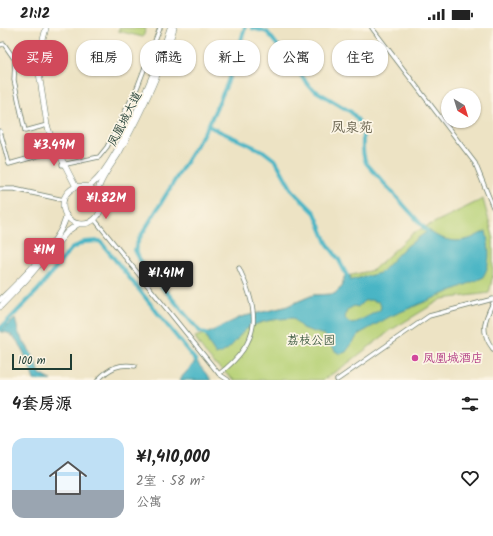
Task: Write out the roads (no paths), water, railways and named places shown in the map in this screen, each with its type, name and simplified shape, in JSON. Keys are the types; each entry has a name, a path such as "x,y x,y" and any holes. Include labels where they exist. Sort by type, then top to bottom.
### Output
{"main road":[{"path":"46,28 39,55 39,72 47,125 55,151 64,164"},
{"name":"凤凰城大道","path":"88,187 96,182 138,109 155,71 170,28"},
{"name":"凤凰城大道","path":"98,194 100,184 125,143 152,89 174,28"},
{"path":"53,142 75,188"},
{"path":"88,187 98,194 102,203 101,210 95,220 85,224 78,224 71,221 66,215 63,208 64,200 67,193 75,188 88,187"},
{"path":"0,300 49,247 64,225 66,215"},
{"path":"0,307 30,276 68,231 78,224"}],"street":[{"path":"64,164 82,160 90,160 98,157 107,147 137,88 150,58 160,28"},
{"path":"372,28 475,163 493,207"},
{"path":"0,45 4,44 15,60 14,80 25,131 47,125"},
{"path":"0,131 9,164 55,151"},
{"path":"0,189 14,189 64,200"},
{"path":"95,220 219,374 228,380"},
{"path":"219,374 241,354 251,336 255,317 250,292 239,268"},
{"path":"337,380 429,316 493,299"},
{"path":"493,303 485,318 485,339 493,349"},
{"path":"98,380 106,372 118,366 136,366"}],"water":[{"path":"429,230 440,237 455,241 473,238 486,231 489,255 487,267 482,278 391,316 359,334 346,352 340,354 335,351 330,341 324,335 302,328 293,318 266,321 250,327 241,334 227,350 222,353 216,355 210,346 206,337 210,332 241,317 285,307 313,295 334,294 342,287 344,277 350,275 351,280 380,273 403,249","holes":["370,300 379,302 381,306 380,310 353,324 348,322 345,318 347,310 354,306 358,307 364,301"]},
{"path":"15,319 19,334 35,359 40,374 51,380 34,380 18,342 13,336 0,332"},
{"path":"196,361 211,380 179,380"}],"waterway":[{"path":"208,335 199,331 140,260 135,250 139,239 208,126 227,84 245,28"},
{"path":"252,28 267,32 311,88 351,112 357,119 363,132 363,150 366,163 427,231"},
{"path":"208,126 263,151 276,161 292,190 315,213 327,243 339,260 347,276"},
{"path":"0,329 38,290 71,249 84,242 100,241 196,361"}],"place":[{"name":"凤凰城酒店","path":"415,358"}],"district":[{"name":"凤泉苑","path":"352,128"}],"park label":[{"name":"荔枝公园","path":"311,340"}]}
